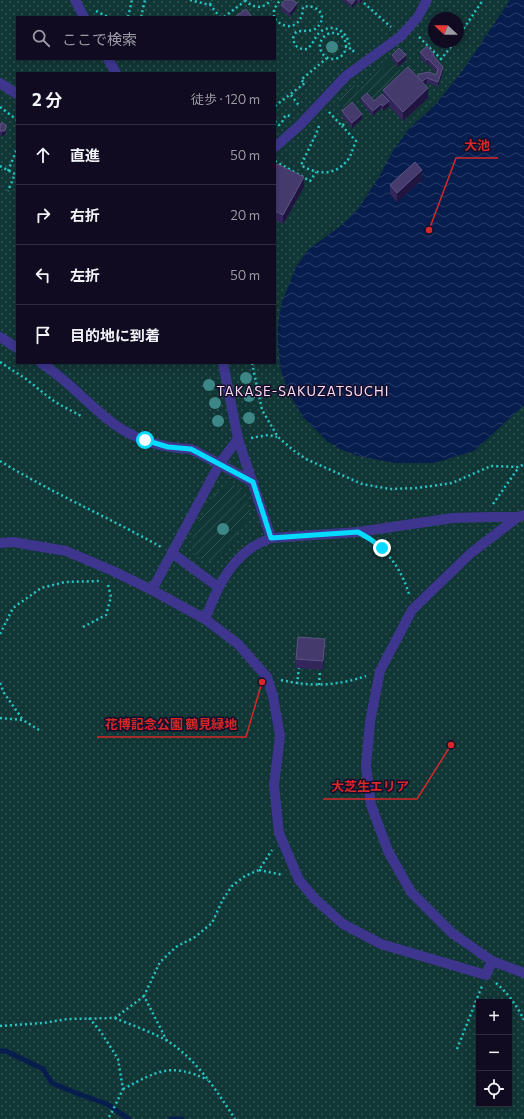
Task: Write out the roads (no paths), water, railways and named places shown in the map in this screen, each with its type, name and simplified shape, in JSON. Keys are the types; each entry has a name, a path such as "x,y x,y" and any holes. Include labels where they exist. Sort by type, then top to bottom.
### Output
{"street":[{"path":"75,0 83,16"},
{"path":"276,147 311,114 346,76 401,36 418,17 426,0"},
{"path":"109,60 115,72"},
{"path":"0,83 16,93"},
{"path":"0,336 16,347"},
{"path":"43,364 52,370 114,424 134,436 156,444 179,449 191,449 220,463 253,482"},
{"path":"223,364 238,439 271,538"},
{"path":"152,590 220,463 238,439"},
{"path":"205,620 218,587 235,562 252,547 271,538 358,532 453,518 521,516"},
{"path":"521,516 471,553 412,610 380,671 370,722 366,766 371,805 388,851 411,892 452,933 492,961 524,973"},
{"path":"0,543 13,542 66,551 152,590 205,620 238,644 267,677 273,696 280,736 274,785 279,833 299,880 315,898 343,924 382,944 486,975 492,961"},
{"path":"172,553 218,587"}],"water":[{"path":"510,0 524,0 524,405 474,451 434,463 396,463 358,456 340,449 327,441 304,418 290,396 281,370 278,344 278,324 282,302 296,267 308,250 343,224 358,209 379,177 393,151 408,130 436,104 463,70"}],"waterway":[{"path":"0,1051 6,1051 43,1069 52,1083 107,1104 129,1119"},
{"path":"171,1119 182,1119"}],"place":[{"name":"大池","path":"429,230"},
{"name":"花博記念公園 鶴見緑地","path":"262,682"},
{"name":"大芝生エリア","path":"451,745"}],"district":[{"name":"TAKASE-SAKUZATSUCHI","path":"303,391"}]}
